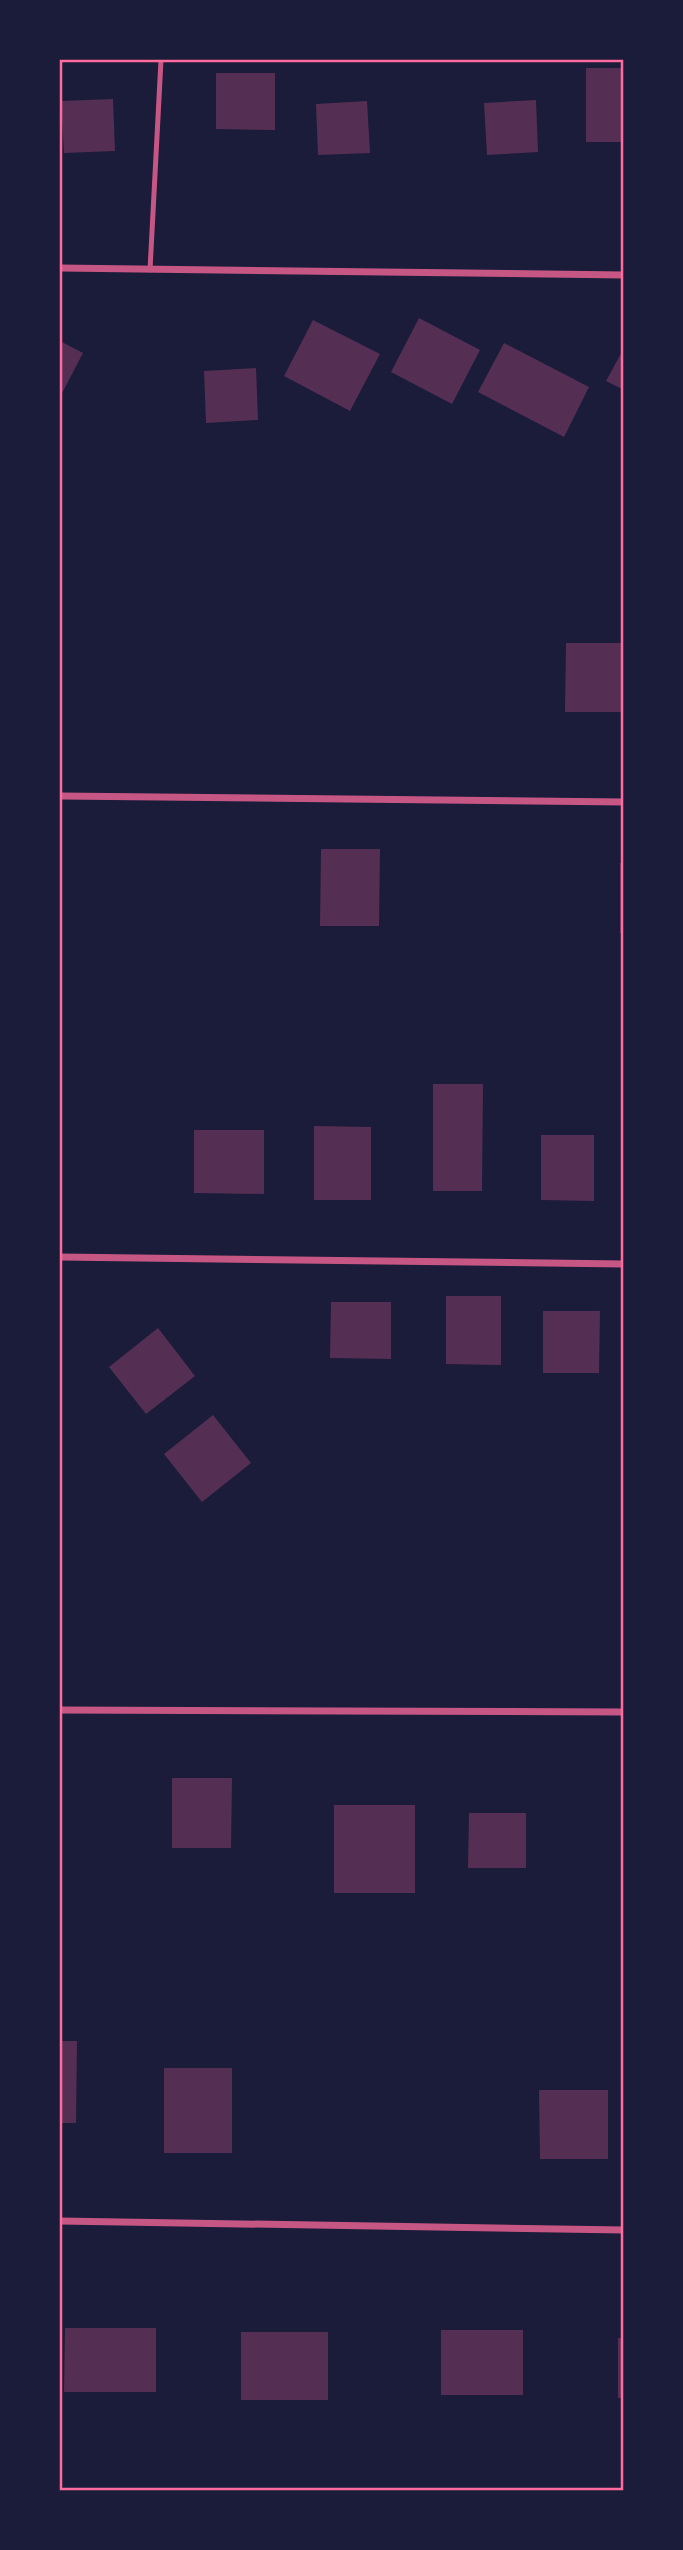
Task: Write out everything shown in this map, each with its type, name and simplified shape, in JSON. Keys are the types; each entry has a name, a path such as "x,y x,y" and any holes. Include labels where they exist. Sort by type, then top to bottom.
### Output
{"street":[{"path":"60,268 624,275"},
{"path":"60,796 624,802"},
{"path":"60,1257 624,1264"},
{"path":"60,1710 624,1712"},
{"path":"60,2221 624,2230"}],"lane":[{"path":"150,270 161,60"}],"building":[{"path":"586,68 624,68 624,142 586,142"},
{"path":"216,73 275,73 275,130 216,129"},
{"path":"113,99 115,151 64,153 61,101"},
{"path":"536,100 538,152 487,155 484,103"},
{"path":"367,101 370,153 318,155 316,104"},
{"path":"419,318 480,350 452,404 391,372"},
{"path":"313,320 380,354 350,411 284,376"},
{"path":"60,341 83,353 60,397"},
{"path":"504,343 589,387 564,437 478,392"},
{"path":"624,348 624,390 606,381"},
{"path":"256,368 258,420 206,423 204,371"},
{"path":"566,643 624,643 624,712 565,712"},
{"path":"321,849 380,849 379,926 320,926"},
{"path":"620,863 624,863 624,933 620,933"},
{"path":"433,1084 483,1084 482,1191 433,1191"},
{"path":"314,1126 371,1127 371,1200 314,1200"},
{"path":"194,1130 264,1130 264,1194 194,1193"},
{"path":"541,1135 594,1135 594,1201 541,1200"},
{"path":"446,1296 501,1296 501,1365 446,1364"},
{"path":"331,1302 391,1302 391,1359 330,1358"},
{"path":"543,1311 600,1311 599,1373 543,1373"},
{"path":"158,1328 195,1376 146,1414 109,1367"},
{"path":"213,1415 251,1463 202,1502 164,1454"},
{"path":"172,1778 232,1778 231,1848 172,1848"},
{"path":"334,1805 415,1805 415,1893 334,1893"},
{"path":"469,1813 526,1813 526,1868 468,1868"},
{"path":"60,2041 77,2041 76,2123 60,2123"},
{"path":"164,2068 232,2068 232,2153 164,2153"},
{"path":"539,2090 608,2090 608,2159 540,2159"},
{"path":"65,2328 156,2328 156,2392 64,2392"},
{"path":"441,2330 523,2330 523,2395 441,2395"},
{"path":"241,2332 328,2332 328,2400 241,2400"},
{"path":"618,2338 624,2338 624,2398 618,2398"}]}
